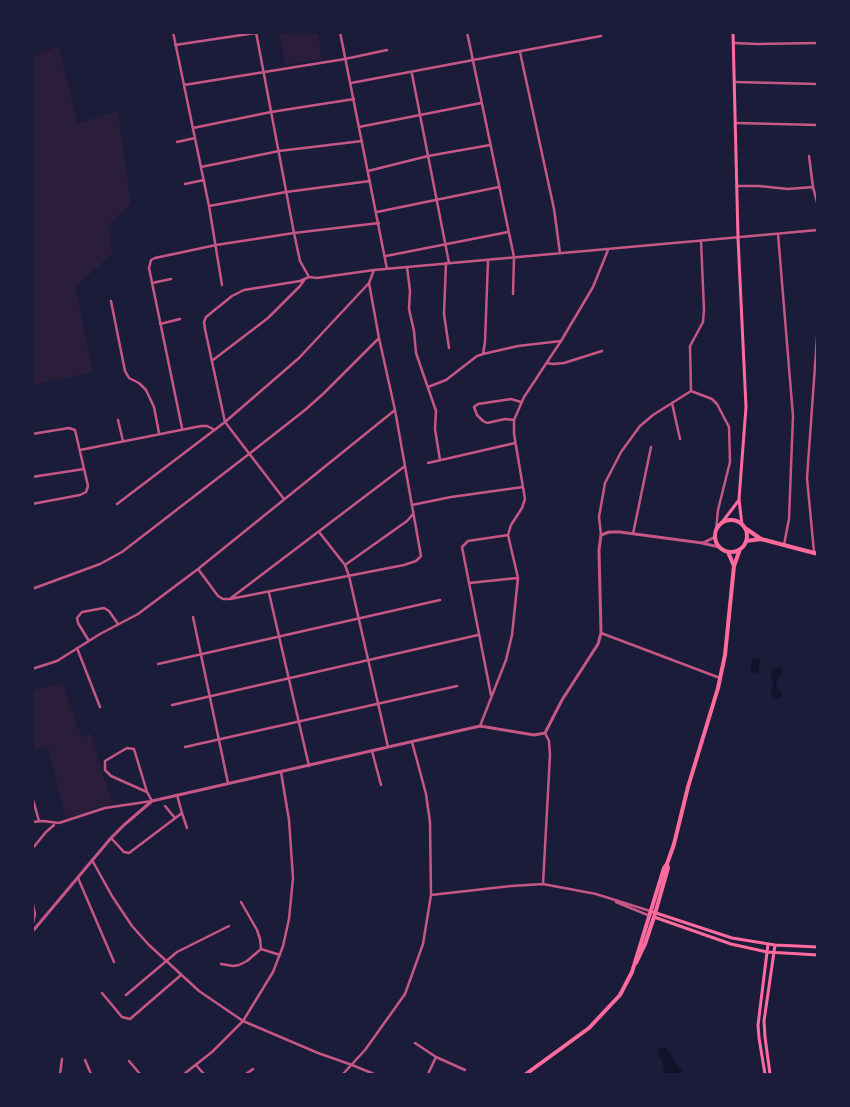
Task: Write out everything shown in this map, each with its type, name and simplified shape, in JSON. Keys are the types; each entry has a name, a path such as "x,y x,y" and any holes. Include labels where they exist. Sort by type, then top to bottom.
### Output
{"main road":[{"path":"526,1074 589,1028 620,995 642,951 668,868 667,864 725,655 734,566 740,549 746,541 747,534 743,526 739,499 746,407 738,238 733,32"},
{"path":"734,566 728,552 719,547 715,536 716,530 739,499"},
{"path":"720,525 730,520 735,521 761,539 816,554"},
{"path":"746,541 761,539"},
{"path":"728,552 740,549"},
{"path":"653,914 732,938 775,945 818,947"},
{"path":"653,914 731,944 767,952 818,955"},
{"path":"765,1074 760,1046 759,1014 768,944"},
{"path":"770,1074 764,1021 775,945"},
{"path":"760,1046 766,1045"}],"street":[{"path":"173,32 204,180 222,285"},
{"path":"340,32 386,256 387,269"},
{"path":"467,32 514,258 513,294"},
{"path":"175,46 256,33 294,233 300,261 307,278"},
{"path":"351,83 602,36"},
{"path":"734,43 818,43"},
{"path":"184,85 346,59 387,50"},
{"path":"520,52 554,209 560,254"},
{"path":"412,73 445,244 447,264 444,314 448,348"},
{"path":"734,82 818,84"},
{"path":"193,128 271,112 354,99"},
{"path":"359,127 482,103"},
{"path":"736,123 818,125"},
{"path":"177,142 195,138"},
{"path":"201,167 279,152 362,141"},
{"path":"368,171 428,156 490,145"},
{"path":"809,156 813,187 818,206"},
{"path":"185,184 204,180"},
{"path":"209,206 286,192 370,181"},
{"path":"737,186 788,189 813,187"},
{"path":"377,212 499,187"},
{"path":"182,428 149,263 155,258 216,245 379,223"},
{"path":"284,499 225,422 204,322 212,311 232,296 255,287 307,278 374,270 818,230"},
{"path":"386,256 508,232"},
{"path":"778,234 793,416 789,520 784,545"},
{"path":"691,391 690,346 703,322 704,310 701,241"},
{"path":"480,726 509,650 512,635 518,578 508,535 511,525 524,503 515,443 514,420 521,402 561,341 593,287 608,249"},
{"path":"483,354 488,260"},
{"path":"407,267 410,291 409,309 416,353 436,411 435,429 440,460"},
{"path":"117,504 225,422 299,358 369,283 374,270"},
{"path":"213,360 268,318 307,278"},
{"path":"152,283 171,279"},
{"path":"198,569 218,596 230,599 404,566 416,561 421,556 395,410 369,283"},
{"path":"111,301 125,371 130,378 139,382 146,390 154,407 159,433"},
{"path":"160,324 180,320"},
{"path":"816,554 807,478 818,324"},
{"path":"32,589 100,564 116,555 249,454 323,394 379,338"},
{"path":"428,387 446,380 483,354 518,346 561,341"},
{"path":"547,363 564,363 602,351"},
{"path":"813,388 818,388"},
{"path":"545,734 564,697 595,651 601,633 599,550 601,534 599,517 605,483 621,452 640,426 653,415 691,391"},
{"path":"691,391 712,399 717,404 729,427 730,462 718,510 716,530"},
{"path":"514,420 483,422 475,412 474,406 509,399 521,402"},
{"path":"672,403 680,439"},
{"path":"32,669 57,661 138,614 198,569 395,410"},
{"path":"118,420 123,441"},
{"path":"80,450 182,428 207,426 215,430"},
{"path":"32,434 66,428 73,429 76,433 88,486 84,494 32,504"},
{"path":"428,463 515,443"},
{"path":"633,534 650,447"},
{"path":"230,599 405,466"},
{"path":"32,478 84,469"},
{"path":"412,505 451,497 523,487"},
{"path":"345,565 407,521 413,512"},
{"path":"319,532 345,565 349,576 388,748"},
{"path":"601,534 614,532 633,534 719,547"},
{"path":"491,697 462,544 468,540 508,535"},
{"path":"702,543 711,540 715,536"},
{"path":"469,583 518,578"},
{"path":"269,593 309,766"},
{"path":"158,664 440,600"},
{"path":"89,641 78,623 77,618 82,612 104,608 109,611 118,624"},
{"path":"192,617 228,784"},
{"path":"601,633 720,678"},
{"path":"172,704 478,635"},
{"path":"77,648 100,707"},
{"path":"185,747 457,686"},
{"path":"32,849 46,832 56,824 97,810 152,801 480,726 534,735 545,734"},
{"path":"543,884 550,755 549,741 545,734"},
{"path":"343,1074 365,1050 406,994 423,944 431,895 430,812 412,742"},
{"path":"147,792 111,776 105,770 105,761 127,748 134,749 147,792 152,801"},
{"path":"372,751 381,785"},
{"path":"184,1074 243,1021 264,988 280,955 289,919 293,878 289,820 282,772"},
{"path":"177,795 187,828"},
{"path":"32,796 40,821"},
{"path":"32,932 111,838 152,801"},
{"path":"165,806 174,818"},
{"path":"111,838 124,852 129,852 182,812"},
{"path":"32,822 40,821 56,824"},
{"path":"92,860 112,896 132,926 166,961 200,991 243,1021 318,1053 374,1074"},
{"path":"78,877 114,962"},
{"path":"431,895 543,884 596,894 653,914"},
{"path":"32,900 35,914 32,927"},
{"path":"241,902 257,930 261,949"},
{"path":"126,994 177,952 229,926"},
{"path":"261,949 280,955"},
{"path":"222,964 239,965 261,949"},
{"path":"102,992 122,1016 130,1020 181,975"},
{"path":"415,1043 436,1057 465,1070"},
{"path":"428,1074 436,1057"},
{"path":"60,1074 62,1058"},
{"path":"85,1060 90,1074"},
{"path":"129,1062 140,1074"},
{"path":"196,1065 204,1074"},
{"path":"246,1074 253,1069"}],"shaded area":[{"path":"280,33 318,33 322,59 285,65"},
{"path":"58,46 78,123 118,111 131,204 108,226 113,253 75,287 93,372 33,385 33,57"},
{"path":"753,658 760,659 758,673 750,672"},
{"path":"780,667 783,672 776,684 782,696 780,699 777,699 773,698 771,693 773,684 771,674 774,669"},
{"path":"63,684 82,738 91,733 112,804 66,819 48,747 32,750 33,690"},
{"path":"662,1047 667,1049 684,1074 662,1074 664,1067 658,1052"}]}
